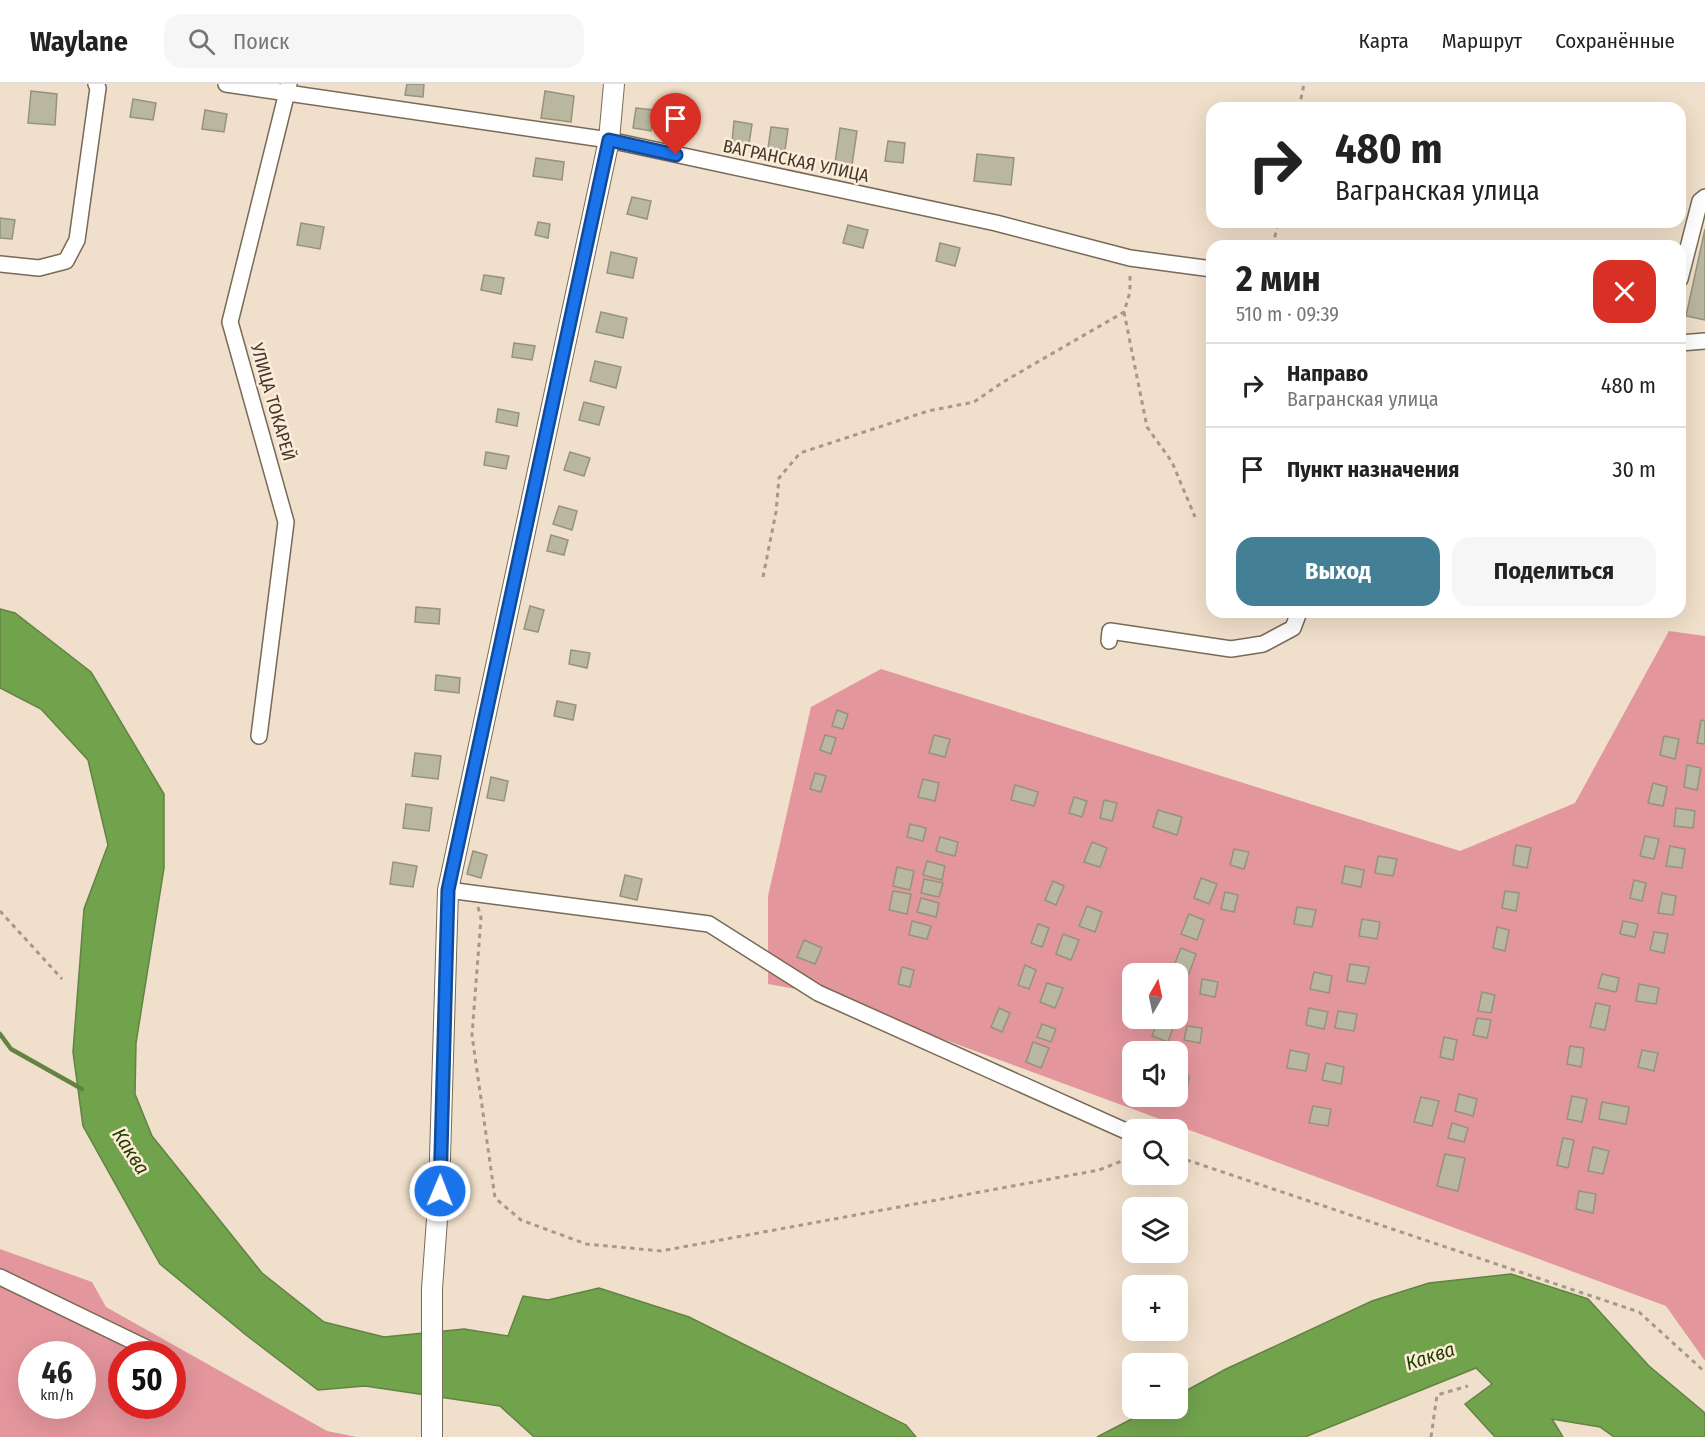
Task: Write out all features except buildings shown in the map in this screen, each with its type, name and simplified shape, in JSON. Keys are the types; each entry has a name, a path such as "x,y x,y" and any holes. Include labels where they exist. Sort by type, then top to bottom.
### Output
{"main road":[{"path":"432,1437 432,1289 440,1191 448,890 609,140 614,84"}],"street":[{"path":"0,264 39,268 66,261 77,240 98,88 96,84"},
{"name":"ВАГРАНСКАЯ УЛИЦА","path":"226,84 289,89 609,140 996,223 1130,258 1206,268"},
{"name":"УЛИЦА ТОКАРЕЙ","path":"259,736 286,522 230,322 289,89"},
{"path":"1686,256 1700,201 1705,197"},
{"path":"1686,343 1705,341"},
{"path":"1109,641 1110,631 1231,649 1263,644 1293,628 1297,618"},
{"path":"448,890 709,924 818,993 1122,1129"},
{"path":"0,1277 132,1341"}],"path":[{"path":"1300,102 1304,84"},
{"path":"1130,258 1130,292 1124,312 1147,427 1172,462 1195,517"},
{"path":"763,577 776,512 779,478 800,453 928,411 974,402 1003,382 1124,312"},
{"path":"475,894 481,918 472,1035 495,1197 521,1220 586,1244 661,1251 1099,1170 1122,1161"},
{"path":"0,911 62,979"},
{"path":"1188,1160 1639,1312 1705,1372"},
{"path":"1431,1437 1437,1395 1468,1386"}],"shaded area":[{"path":"1669,631 1705,636 1705,1361 1666,1306 1188,1130 1188,1119 1159,1119 1127,1107 1188,1107 1188,1041 1122,1041 1122,1105 818,993 768,984 768,896 811,707 881,669 1460,851 1575,803"},
{"path":"0,1249 92,1282 106,1307 167,1341 108,1341 108,1419 186,1419 186,1352 327,1431 357,1437 0,1437"}],"water":[{"name":"Каква","path":"0,609 15,613 91,672 164,794 164,868 136,1043 135,1094 152,1136 262,1273 324,1322 384,1337 464,1329 508,1336 523,1296 548,1300 599,1288 689,1317 906,1425 916,1437 534,1437 500,1406 365,1386 318,1390 246,1335 160,1264 83,1126 73,1052 84,909 108,845 88,760 41,709 0,688"},
{"name":"Каква","path":"1511,1274 1588,1299 1649,1366 1705,1413 1705,1437 1614,1437 1600,1427 1552,1419 1563,1437 1495,1437 1465,1404 1492,1384 1476,1368 1305,1437 1097,1437 1132,1419 1188,1419 1188,1390 1226,1369 1372,1301 1429,1283"}],"waterway":[{"path":"0,1034 11,1049 82,1089"}],"route":[{"path":"440,1191 448,890 609,140 676,155"}]}
